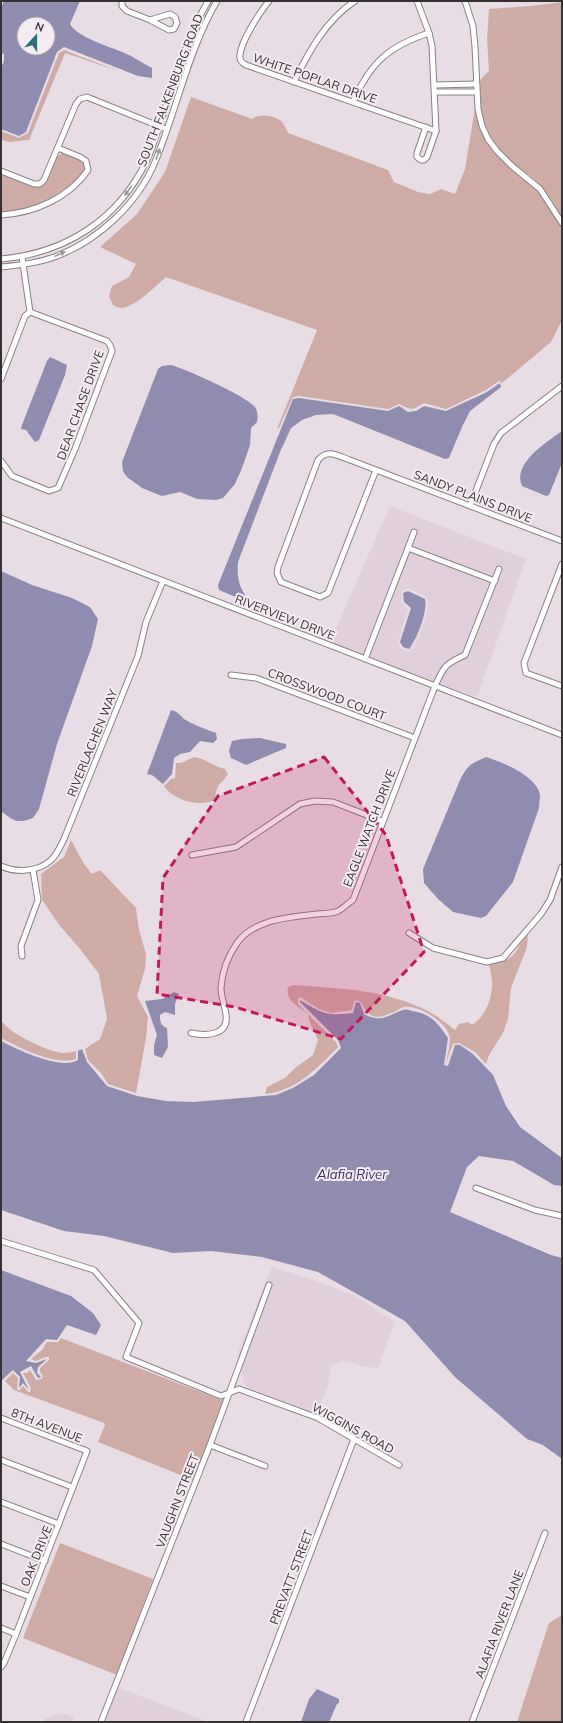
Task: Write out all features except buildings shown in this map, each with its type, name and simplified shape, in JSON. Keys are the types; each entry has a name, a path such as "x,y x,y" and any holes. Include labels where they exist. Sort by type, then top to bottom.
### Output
{"street":[{"path":"122,1 122,6 127,12 150,20 169,30 174,29 177,23 176,17 170,14 150,20"},
{"name":"SOUTH FALKENBURG ROAD","path":"1,260 22,257 54,248 67,242 94,226 124,198 148,159 192,34 208,1"},
{"name":"SOUTH FALKENBURG ROAD","path":"1,267 23,265 58,256 99,232 130,202 144,183 155,163 199,38 217,1"},
{"name":"WHITE POPLAR DRIVE","path":"269,1 254,23 240,54 240,59 246,65 436,131"},
{"path":"294,82 306,56 324,29 347,6 355,1"},
{"path":"418,1 432,46 436,131 427,157 424,160 420,160 417,157 417,153 426,127"},
{"path":"465,1 474,33 476,92 482,126 497,151 512,166 540,189 562,223"},
{"path":"353,102 360,86 380,60 394,48 410,39 429,33"},
{"path":"458,84 458,92"},
{"path":"434,85 476,84"},
{"path":"435,92 476,92"},
{"path":"1,171 34,184 40,184 44,180 76,104 80,99 87,97 166,129"},
{"path":"1,215 28,211 48,204 72,188 84,176 88,170 86,161 58,148"},
{"path":"1,379 25,316 30,312 22,257"},
{"name":"DEAR CHASE DRIVE","path":"1,461 12,476 49,491 58,488 75,449 112,351 107,341 30,312"},
{"path":"470,506 494,444 501,433 562,386"},
{"name":"SANDY PLAINS DRIVE","path":"376,470 328,593 320,597 282,582 277,573 278,567 318,460 323,455 330,453 376,470 562,541"},
{"name":"RIVERVIEW DRIVE","path":"1,518 562,735"},
{"path":"365,659 414,532"},
{"path":"408,548 495,581"},
{"path":"562,564 524,663 526,673 562,686"},
{"name":"EAGLE WATCH DRIVE","path":"191,1033 204,1036 216,1034 225,1026 226,1017 221,990 222,979 225,965 237,942 256,927 276,919 338,912 353,900 435,686 444,668 452,660 465,655 499,569"},
{"name":"RIVERLACHEN WAY","path":"1,866 10,870 33,870 52,860 64,839 138,656 146,622 163,581"},
{"name":"CROSSWOOD COURT","path":"231,675 256,678 415,738"},
{"path":"192,854 236,847 300,804 315,801 333,802 382,821"},
{"path":"409,933 433,948 486,962 503,958 541,914 550,900 562,867"},
{"path":"22,956 21,946 38,900 33,870"},
{"path":"476,1188 535,1210 562,1216"},
{"name":"WIGGINS ROAD","path":"1,1241 94,1270 139,1323 126,1357 221,1396 239,1389 301,1411 318,1418 399,1465"},
{"name":"VAUGHN STREET","path":"101,1722 210,1445 269,1285"},
{"name":"8TH AVENUE","path":"1,1418 87,1450"},
{"name":"PREVATT STREET","path":"246,1722 354,1439"},
{"path":"210,1445 265,1466"},
{"name":"OAK DRIVE","path":"1,1667 4,1663 45,1561 87,1450"},
{"path":"1,1460 72,1487"},
{"path":"1,1502 59,1524"},
{"name":"ALAFIA RIVER LANE","path":"472,1722 545,1534"},
{"path":"1,1544 45,1561"},
{"path":"1,1586 30,1597"},
{"path":"1,1628 16,1634"}],"highlighted area":[{"path":"324,757 386,835 424,952 341,1039 235,1007 157,994 163,878 218,796"}],"shaded area":[{"path":"562,2 562,217 542,187 532,177 506,157 490,135 481,110 479,84 482,78 489,71 487,39 489,9"},
{"path":"64,50 121,72 65,53 29,140 9,142 1,140 1,131 19,138 28,133 59,53"},
{"path":"191,97 252,119 262,115 274,117 282,122 288,133 388,170 394,182 418,192 430,194 441,189 455,194 465,169 475,108 480,127 486,140 495,153 510,168 538,191 562,228 562,320 551,342 502,383 499,381 486,390 446,409 424,403 412,409 399,404 388,409 299,396 293,397 279,428 277,429 317,330 166,277 146,295 127,307 121,308 113,305 109,296 112,286 129,277 136,264 100,247 137,214 165,172"},
{"path":"62,153 82,161 85,164 86,172 67,188 47,200 25,208 1,213 1,173 32,187 39,186 47,180 57,157"},
{"path":"390,506 526,559 477,697 329,644","holes":["408,588 426,597 429,605 420,634 414,646 408,651 401,649 398,642 408,609 402,603 401,592"]},
{"path":"194,757 225,769 228,774 218,787 215,800 194,803 174,796 164,786 171,779 175,778 176,763 181,763"},
{"path":"71,840 84,864 92,874 100,870 136,908 139,930 146,954 145,969 137,996 148,1017 146,1038 136,1093 108,1084 101,1073 88,1060 85,1049 100,1039 107,1019 99,974 60,926 42,900 41,874 64,857"},
{"path":"528,934 527,947 511,988 508,1019 503,1033 489,1055 486,1064 475,1052 459,1043 453,1044 446,1063 450,1042 448,1033 439,1021 432,1016 410,1007 403,1007 384,1016 375,1017 368,1013 361,1002 356,1000 352,1010 331,1013 319,1009 300,997 298,999 298,1004 308,1014 291,1000 288,987 293,985 363,991 397,999 414,1005 440,1018 455,1030 459,1024 468,1022 472,1025 481,1017 487,1007 491,995 492,983 489,964 505,960 512,956 522,940"},
{"path":"308,1014 336,1042 338,1047 314,1070 297,1083 276,1092 265,1094 267,1087 285,1078 295,1068 313,1055 318,1040"},
{"path":"1,1020 5,1025 20,1036 39,1046 63,1053 76,1051 76,1059 68,1061 48,1058 28,1051 1,1038"},
{"path":"272,1267 311,1279 353,1295 395,1322 378,1368 365,1367 343,1361 331,1366 328,1386 318,1412 309,1411 250,1390 244,1383 241,1369 272,1283 267,1282 239,1361 237,1355"},
{"path":"61,1338 224,1401 193,1480 98,1442 105,1425 104,1423 14,1390 5,1381 13,1373 18,1378 17,1390 20,1390 23,1386 28,1392 30,1392 31,1388 23,1373 27,1373 30,1370 36,1380 42,1379 43,1376 40,1372 40,1368 49,1360 49,1357 36,1361 31,1359 42,1350 47,1342 58,1342"},
{"path":"60,1543 153,1579 117,1675 23,1638"},
{"path":"562,1615 562,1722 517,1722 549,1623"},
{"path":"117,1687 206,1721 206,1722 104,1722"},
{"path":"61,1713 74,1717 72,1722 42,1722 45,1719"}],"water":[{"path":"4,1 80,1 70,24 74,29 86,37 126,54 152,68 152,78 138,76 64,47 56,55 56,16 16,16 16,56 55,56 26,132 19,136 1,129 1,68 4,61 4,54 1,53 1,8"},
{"path":"50,357 67,365 65,375 39,440 35,442 26,430 21,429 47,361"},
{"path":"171,365 202,377 240,396 255,407 258,414 257,422 251,428 250,445 242,468 235,484 223,498 216,500 197,499 180,492 162,496 142,488 127,477 123,471 122,462 158,369 162,366"},
{"path":"500,383 501,387 470,411 449,458 445,459 333,414 316,415 302,420 291,428 280,452 238,562 238,579 245,595 243,600 219,590 218,585 293,399 299,398 388,411 399,406 408,412 416,411 424,406 446,411 487,392"},
{"path":"562,431 562,463 549,495 546,496 522,486 520,477 526,461 540,447"},
{"path":"1,571 32,585 72,598 90,607 98,619 92,646 57,744 39,809 33,818 23,821 12,819 1,811"},
{"path":"408,591 425,599 426,604 421,625 409,649 403,647 400,642 411,608 404,602 403,593"},
{"path":"171,710 177,712 184,719 216,733 217,739 213,743 200,741 190,752 180,754 174,758 172,774 163,784 152,775 147,774"},
{"path":"260,738 286,744 286,748 246,765 231,758 229,751 232,741"},
{"path":"486,757 501,762 526,776 537,788 540,797 539,808 513,882 486,916 481,918 453,912 438,899 424,883 423,869 463,774 470,765"},
{"path":"174,992 179,994 175,1004 175,1015 165,1012 160,1015 161,1023 167,1028 168,1047 162,1058 154,1055 154,1045 157,1035 145,1001 162,999"},
{"name":"Alafia River","path":"300,1000 320,1011 331,1014 353,1013 356,1002 360,1003 364,1014 375,1018 384,1018 403,1010 418,1012 429,1016 437,1023 448,1038 444,1065 448,1066 455,1045 460,1045 473,1054 493,1075 506,1106 520,1127 562,1158 562,1186 554,1185 513,1161 479,1156 467,1167 450,1212 551,1255 562,1258 562,1459 543,1445 527,1439 455,1377 405,1321 318,1272 262,1257 211,1251 173,1253 104,1236 64,1231 1,1210 1,1041 39,1058 61,1063 71,1063 78,1060 78,1051 82,1049 87,1062 107,1086 137,1096 166,1101 193,1102 276,1095 293,1088 314,1075 341,1048 338,1040 300,1002"},
{"path":"1,1270 71,1296 93,1313 101,1325 96,1335 67,1325 57,1340 46,1339 26,1361 36,1363 47,1359 38,1367 37,1373 41,1377 38,1378 31,1366 20,1372 29,1390 23,1383 19,1388 20,1377 13,1370 1,1381"},
{"path":"317,1689 339,1699 339,1703 337,1704 329,1722 301,1722 309,1699"}]}
